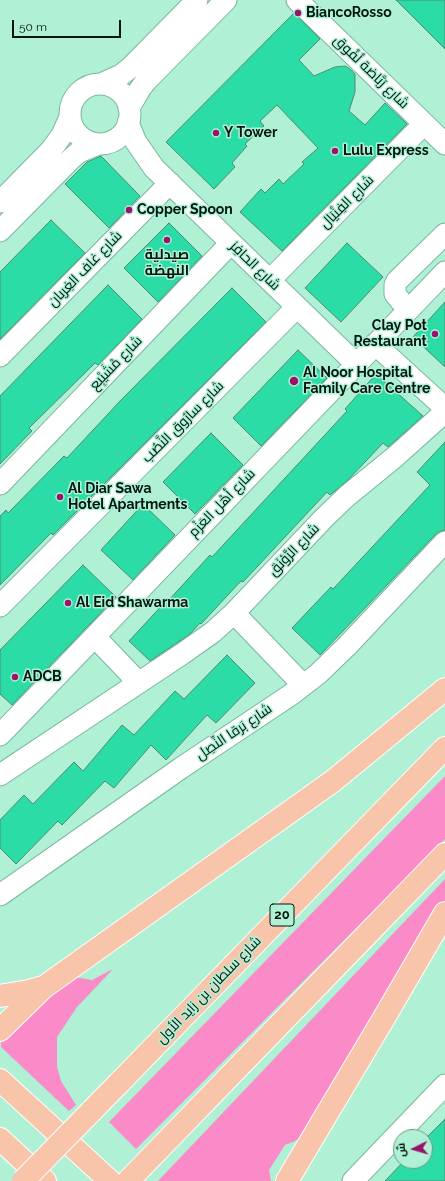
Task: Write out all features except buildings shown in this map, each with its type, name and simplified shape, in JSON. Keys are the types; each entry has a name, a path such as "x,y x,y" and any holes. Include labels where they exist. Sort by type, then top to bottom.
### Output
{"main road":[{"path":"0,1030 44,987 333,781 445,689"},
{"name":"شارع سلطان بن زايد الأول","path":"24,1181 445,748"},
{"path":"128,1181 445,854"},
{"path":"287,1181 445,913"},
{"path":"0,996 44,987"},
{"path":"0,1080 110,1181"},
{"path":"0,1091 27,1105"},
{"path":"0,1139 45,1181"}],"street":[{"path":"0,202 51,150 62,134 70,117 73,101 78,94 85,88 116,78 130,68 197,0"},
{"path":"0,231 79,152 114,140 122,135 137,94 146,81 226,0"},
{"name":"شارع رَبَّاضة لُفُوق","path":"297,0 445,144"},
{"path":"101,84 111,86 119,91 125,98 129,115"},
{"name":"شارع الحافِز","path":"129,115 136,142 154,168"},
{"path":"70,117 73,127 78,135 86,140 101,144"},
{"name":"شارع الفِنْيَال","path":"270,280 424,124"},
{"name":"شارع الحافِز","path":"101,144 135,156 154,168 356,364"},
{"name":"شارع غاف الغِربان","path":"0,356 170,183"},
{"path":"408,310 395,294 395,285 397,281 445,234"},
{"name":"شارع مْشَيْبِع","path":"0,484 231,243"},
{"name":"شارع أهْل العَزْم","path":"1,733 445,272"},
{"name":"شارع سارُوق النَّصُب","path":"0,606 298,307"},
{"path":"375,344 444,405"},
{"name":"شارع الرَّوْنَق","path":"1,771 213,632 234,613 324,518 347,496 396,456 444,405"},
{"name":"شارع بَرقا النِّصِل","path":"0,895 318,674 445,542"},
{"path":"234,613 303,685"},
{"path":"94,637 138,682"},
{"path":"353,1181 445,1085"}],"shaded area":[{"path":"445,776 445,839 136,1149 109,1122"},
{"path":"445,879 445,907 305,1137 285,1145 269,1170 271,1181 158,1181"},
{"path":"113,969 77,1007 57,1037 57,1067 61,1081 76,1105 69,1111 1,1047 1,1041 52,992 74,977 92,980"}],"place":[{"name":"BiancoRosso","path":"298,13"},
{"name":"Y Tower","path":"216,133"},
{"name":"Lulu Express","path":"335,151"},
{"name":"Copper Spoon","path":"129,210"},
{"name":"صيدلية النهضة","path":"167,240"},
{"name":"Clay Pot Restaurant","path":"435,334"},
{"name":"Al Noor Hospital Family Care Centre","path":"294,381"},
{"name":"Al Diar Sawa Hotel Apartments","path":"60,497"},
{"name":"Al Eid Shawarma","path":"68,603"},
{"name":"ADCB","path":"15,677"}]}
